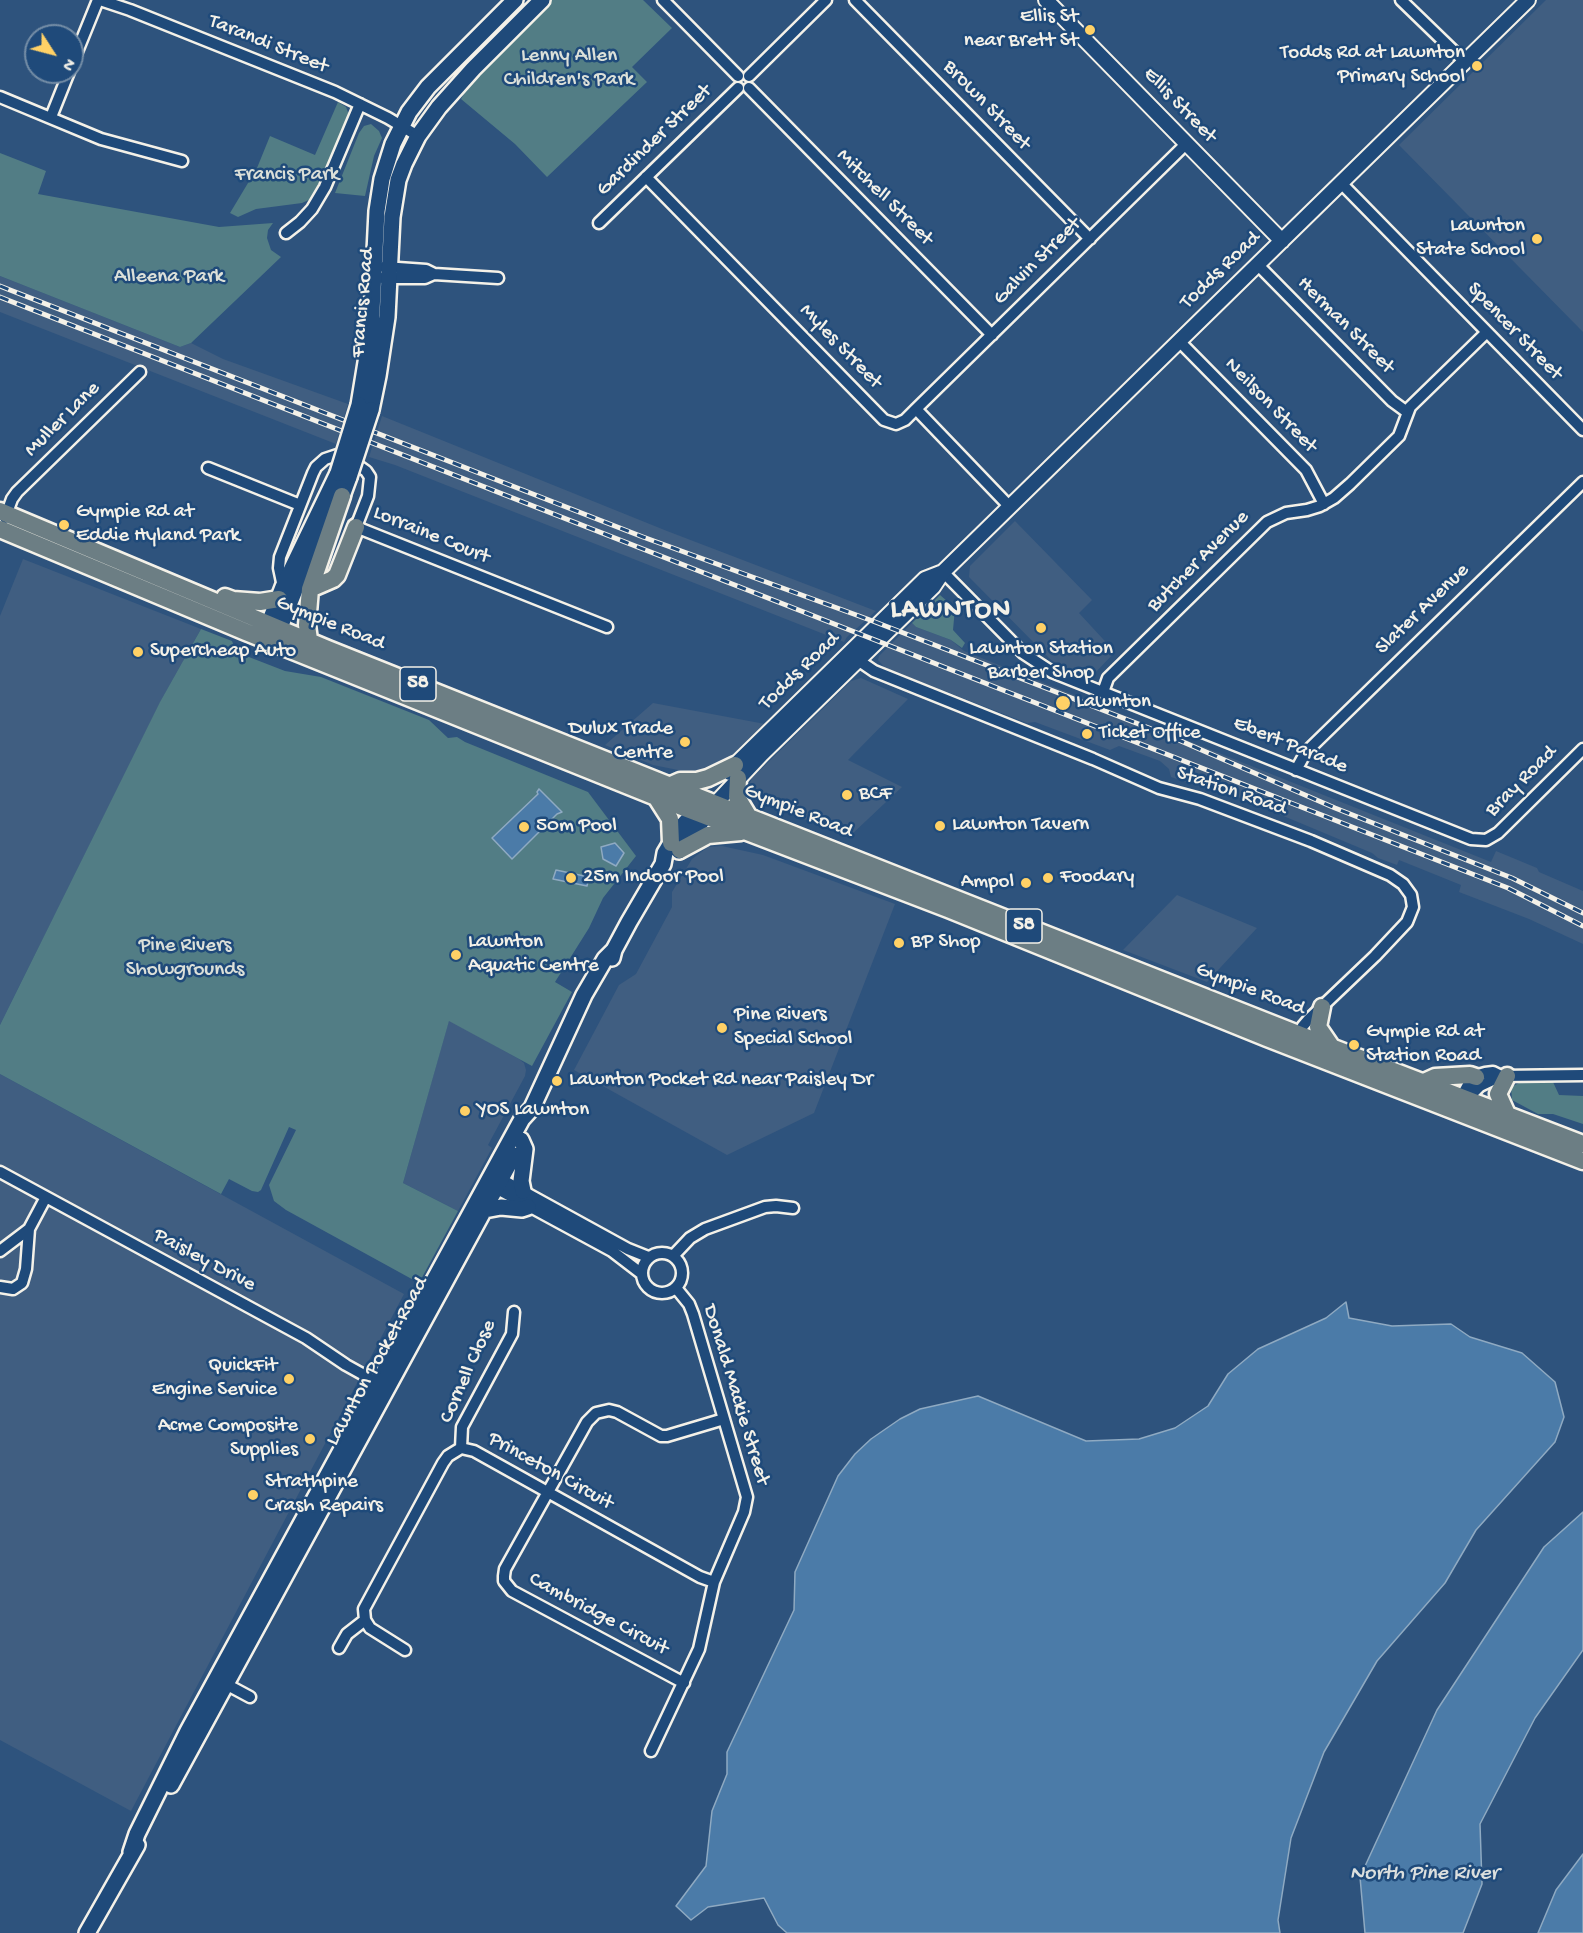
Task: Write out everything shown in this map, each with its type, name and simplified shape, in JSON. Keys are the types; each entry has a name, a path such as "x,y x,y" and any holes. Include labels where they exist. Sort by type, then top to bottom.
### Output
{"highway":[{"path":"309,640 307,625 310,589 342,496"},
{"name":"Gympie Road","path":"2,521 201,595 271,633 309,640 670,785 705,808"},
{"name":"Gympie Road","path":"2,521 656,797 705,808 747,824 1461,1105 1583,1161"},
{"path":"310,589 337,575 356,527"},
{"path":"201,595 212,592 233,600 253,602 281,593"},
{"path":"656,797 670,819 675,846 747,824 737,797 737,772 697,781 680,781 670,785"},
{"path":"1322,1007 1318,1027 1331,1047"},
{"name":"Gympie Road","path":"1296,1041 1331,1047 1424,1082 1461,1105 1507,1114 1583,1144"},
{"path":"1424,1082 1435,1077 1470,1075 1476,1077"},
{"path":"1504,1076 1498,1094 1507,1114"}],"main road":[{"name":"Francis Road","path":"365,407 377,211 382,179 393,144 401,125 438,76 516,0"},
{"name":"Francis Road","path":"271,633 281,593 344,475 384,345 390,273 390,232 398,180 418,136 456,87 542,0"},
{"name":"Francis Road","path":"271,633 337,501 342,496 344,475"},
{"name":"Lawnton Pocket Road","path":"87,1933 132,1852 137,1834 172,1761 221,1681 494,1183 521,1140 532,1107 577,1009 663,864 665,853 675,846 705,808"},
{"name":"Lawnton Pocket Road","path":"383,1385 485,1210 494,1183 522,1119 532,1107"},
{"path":"521,1140 525,1149 521,1181 523,1191"},
{"path":"485,1210 501,1207 522,1209 528,1207"}],"street":[{"name":"Tarandi Street","path":"99,0 119,3 360,104 418,136"},
{"path":"84,36 99,0"},
{"name":"Mitchell Street","path":"663,0 992,335"},
{"name":"Gardinder Street","path":"599,223 826,0"},
{"name":"Brown Street","path":"855,0 1089,239"},
{"name":"Ellis Street","path":"1046,0 1282,241"},
{"path":"1401,0 1465,62"},
{"name":"Todds Road","path":"705,808 737,772 853,657 925,579 943,572 1528,0"},
{"path":"51,117 64,84"},
{"path":"0,98 101,139 182,161"},
{"path":"286,232 312,209 325,188 360,104"},
{"name":"Galvin Street","path":"916,409 1187,143"},
{"name":"Myles Street","path":"646,177 884,420 896,424 905,420 916,409"},
{"name":"Spencer Street","path":"1341,183 1582,427"},
{"name":"Herman Street","path":"1258,265 1394,403 1407,412"},
{"path":"373,273 426,270 434,274 498,278"},
{"name":"Butcher Avenue","path":"1103,692 1110,676 1263,526 1278,516 1324,504 1344,490 1396,440 1402,430 1407,412 1486,332"},
{"name":"Neilson Street","path":"1179,341 1306,470 1324,504"},
{"name":"Muller Lane","path":"2,521 17,492 140,372"},
{"path":"916,409 1010,507"},
{"name":"Lorraine Court","path":"281,593 280,557 300,506 316,467 326,459 337,455 352,461 366,471 370,477 368,496 356,527 607,627"},
{"path":"208,468 300,506"},
{"name":"Slater Avenue","path":"1296,770 1306,752 1583,482"},
{"name":"Ebert Parade","path":"943,572 1014,644 1037,664 1052,672 1459,835 1475,840 1486,840"},
{"name":"Station Road","path":"853,657 874,671 1093,759 1158,788 1200,800 1311,841 1397,879 1408,889 1412,900 1413,907 1407,922 1303,1026 1296,1041"},
{"name":"Bray Road","path":"1486,840 1498,833 1583,749"},
{"path":"1461,1105 1469,1083 1485,1073 1493,1072 1504,1076 1583,1075"},
{"path":"1461,1105 1480,1086 1504,1076"},
{"name":"Paisley Drive","path":"0,1172 306,1338 346,1365 383,1385"},
{"path":"494,1183 506,1182 628,1249 648,1257 663,1252 673,1256 682,1268 682,1279 676,1288 657,1293 646,1286 642,1268 648,1257"},
{"path":"494,1183 528,1207 612,1251 642,1274"},
{"path":"0,1287 13,1289 22,1283 26,1269 29,1229 46,1197"},
{"path":"673,1256 690,1238 705,1229 765,1207 793,1208"},
{"path":"0,1251 29,1229"},
{"name":"Donald Mackie Street","path":"651,1751 699,1649 714,1582 744,1512 747,1497 693,1314 689,1304 676,1288"},
{"name":"Cornell Close","path":"460,1448 462,1427 512,1334 514,1312"},
{"name":"Cambridge Circuit","path":"684,1683 512,1591 504,1581 505,1569 587,1422 596,1413 609,1410 617,1412 661,1436 724,1419"},
{"name":"Princeton Circuit","path":"365,1620 366,1602 448,1456 460,1448 474,1451 547,1493 714,1582"},
{"path":"339,1648 347,1634 365,1620 374,1631 405,1650"},
{"path":"221,1681 250,1697"}],"shaded area":[{"name":"Lawnton State School","path":"1546,0 1583,0 1583,332 1399,145"},
{"path":"0,276 180,347 191,343 223,359 348,404 336,444 0,312"},
{"path":"382,416 667,531 876,611 844,642 395,465 369,457"},
{"path":"1015,521 1092,600 1079,613 1115,652 1095,673 1081,674 1051,660 969,577 970,566"},
{"path":"23,559 201,629 163,697 0,1025 0,616"},
{"path":"912,623 916,627 951,640 964,651 1491,862 1496,851 1537,868 1539,872 1583,891 1583,944 1529,919 1459,892 1461,885 1399,860 1397,865 1378,858 1372,853 1214,787 1210,790 1171,777 1169,769 1160,761 1119,746 1110,750 1035,722 1027,723 885,668 878,660 879,656"},
{"path":"861,678 908,699 848,760 902,787 850,836 757,802 749,785 752,778 851,681"},
{"path":"653,703 765,724 728,759 714,766 688,772 653,765 605,745"},
{"name":"Pine Rivers Special School","path":"722,846 763,855 895,904 814,1113 727,1155 574,1070 619,985 636,974 672,907 672,892 692,859 708,847"},
{"path":"1177,895 1257,928 1207,982 1123,950"},
{"name":"YOS Lawnton","path":"449,1020 519,1059 524,1063 526,1070 525,1076 488,1145 492,1148 458,1211 403,1183"},
{"path":"0,1074 404,1294 131,1811 0,1740"}],"green space":[{"name":"Lenny Allen Children's Park","path":"546,0 643,0 672,28 632,67 647,82 547,177 515,144 461,99 469,85"},
{"name":"Francis Park","path":"338,102 346,107 349,115 325,173 311,199 302,203 256,209 238,217 230,213 257,168 270,136 315,155"},
{"path":"371,124 379,131 382,138 374,156 365,196 335,193 359,133 364,126"},
{"name":"Alleena Park","path":"0,153 46,171 38,194 219,227 273,223 268,230 267,238 271,250 281,257 191,343 180,347 0,276"},
{"path":"940,595 955,608 953,630 965,643 962,648 951,640 916,627 912,623"},
{"name":"Pine Rivers Showgrounds","path":"201,629 232,641 236,652 285,671 321,677 429,720 448,738 457,737 588,792 636,856 603,898 589,928 555,982 572,992 532,1066 449,1021 403,1183 458,1211 419,1283 286,1210 274,1201 269,1185 296,1130 289,1127 261,1190 252,1191 229,1179 221,1194 0,1074 0,1025 160,702"},
{"path":"1521,1082 1553,1082 1559,1095 1583,1096 1583,1124 1553,1114 1538,1114 1512,1100 1511,1087"}],"water":[{"name":"50m Pool","path":"539,789 562,812 557,814 512,859 492,838 538,794"},
{"path":"615,843 624,853 616,866 603,859 601,847"},
{"name":"25m Indoor Pool","path":"556,870 589,877 587,886 553,879"},
{"path":"1346,1302 1349,1318 1392,1326 1451,1324 1470,1337 1522,1353 1555,1382 1564,1417 1555,1442 1476,1530 1445,1583 1377,1661 1324,1752 1291,1838 1278,1920 1280,1933 787,1933 778,1925 764,1898 708,1907 691,1920 676,1906 706,1866 712,1811 727,1774 727,1752 794,1610 795,1572 838,1476 855,1454 871,1439 900,1419 920,1409 978,1396 1086,1441 1139,1439 1175,1428 1208,1406 1228,1374 1258,1349 1326,1318"},
{"name":"North Pine River","path":"1583,1512 1583,1650 1535,1718 1480,1824 1482,1884 1463,1933 1365,1933 1360,1877 1437,1710 1544,1547"},
{"path":"1583,1854 1583,1933 1538,1933 1556,1890"}],"railway":[{"path":"0,286 643,537 870,620 1167,735 1335,808 1512,878 1583,913"},
{"path":"0,297 1508,888 1583,926"}],"place":[{"name":"Ellis St near Brett St","path":"1090,30"},
{"name":"Todds Rd at Lawnton Primary School","path":"1477,66"},
{"name":"Lawnton State School","path":"1537,239"},
{"name":"Gympie Rd at Eddie Hyland Park","path":"64,525"},
{"name":"Lawnton Station Barber Shop","path":"1041,628"},
{"name":"Supercheap Auto","path":"138,652"},
{"name":"Lawnton","path":"1063,703"},
{"name":"Ticket Office","path":"1087,734"},
{"name":"Dulux Trade Centre","path":"685,742"},
{"name":"BCF","path":"847,795"},
{"name":"Lawnton Tavern","path":"940,826"},
{"name":"50m Pool","path":"524,827"},
{"name":"25m Indoor Pool","path":"571,878"},
{"name":"Foodary","path":"1048,878"},
{"name":"Ampol","path":"1026,883"},
{"name":"BP Shop","path":"899,943"},
{"name":"Lawnton Aquatic Centre","path":"456,955"},
{"name":"Pine Rivers Special School","path":"722,1028"},
{"name":"Gympie Rd at Station Road","path":"1354,1045"},
{"name":"Lawnton Pocket Rd near Paisley Dr","path":"557,1081"},
{"name":"YOS Lawnton","path":"465,1111"},
{"name":"QuickFit Engine Service","path":"289,1379"},
{"name":"Acme Composite Supplies","path":"310,1439"},
{"name":"Strathpine Crash Repairs","path":"253,1495"}],"district":[{"name":"LAWNTON","path":"951,612"}]}
